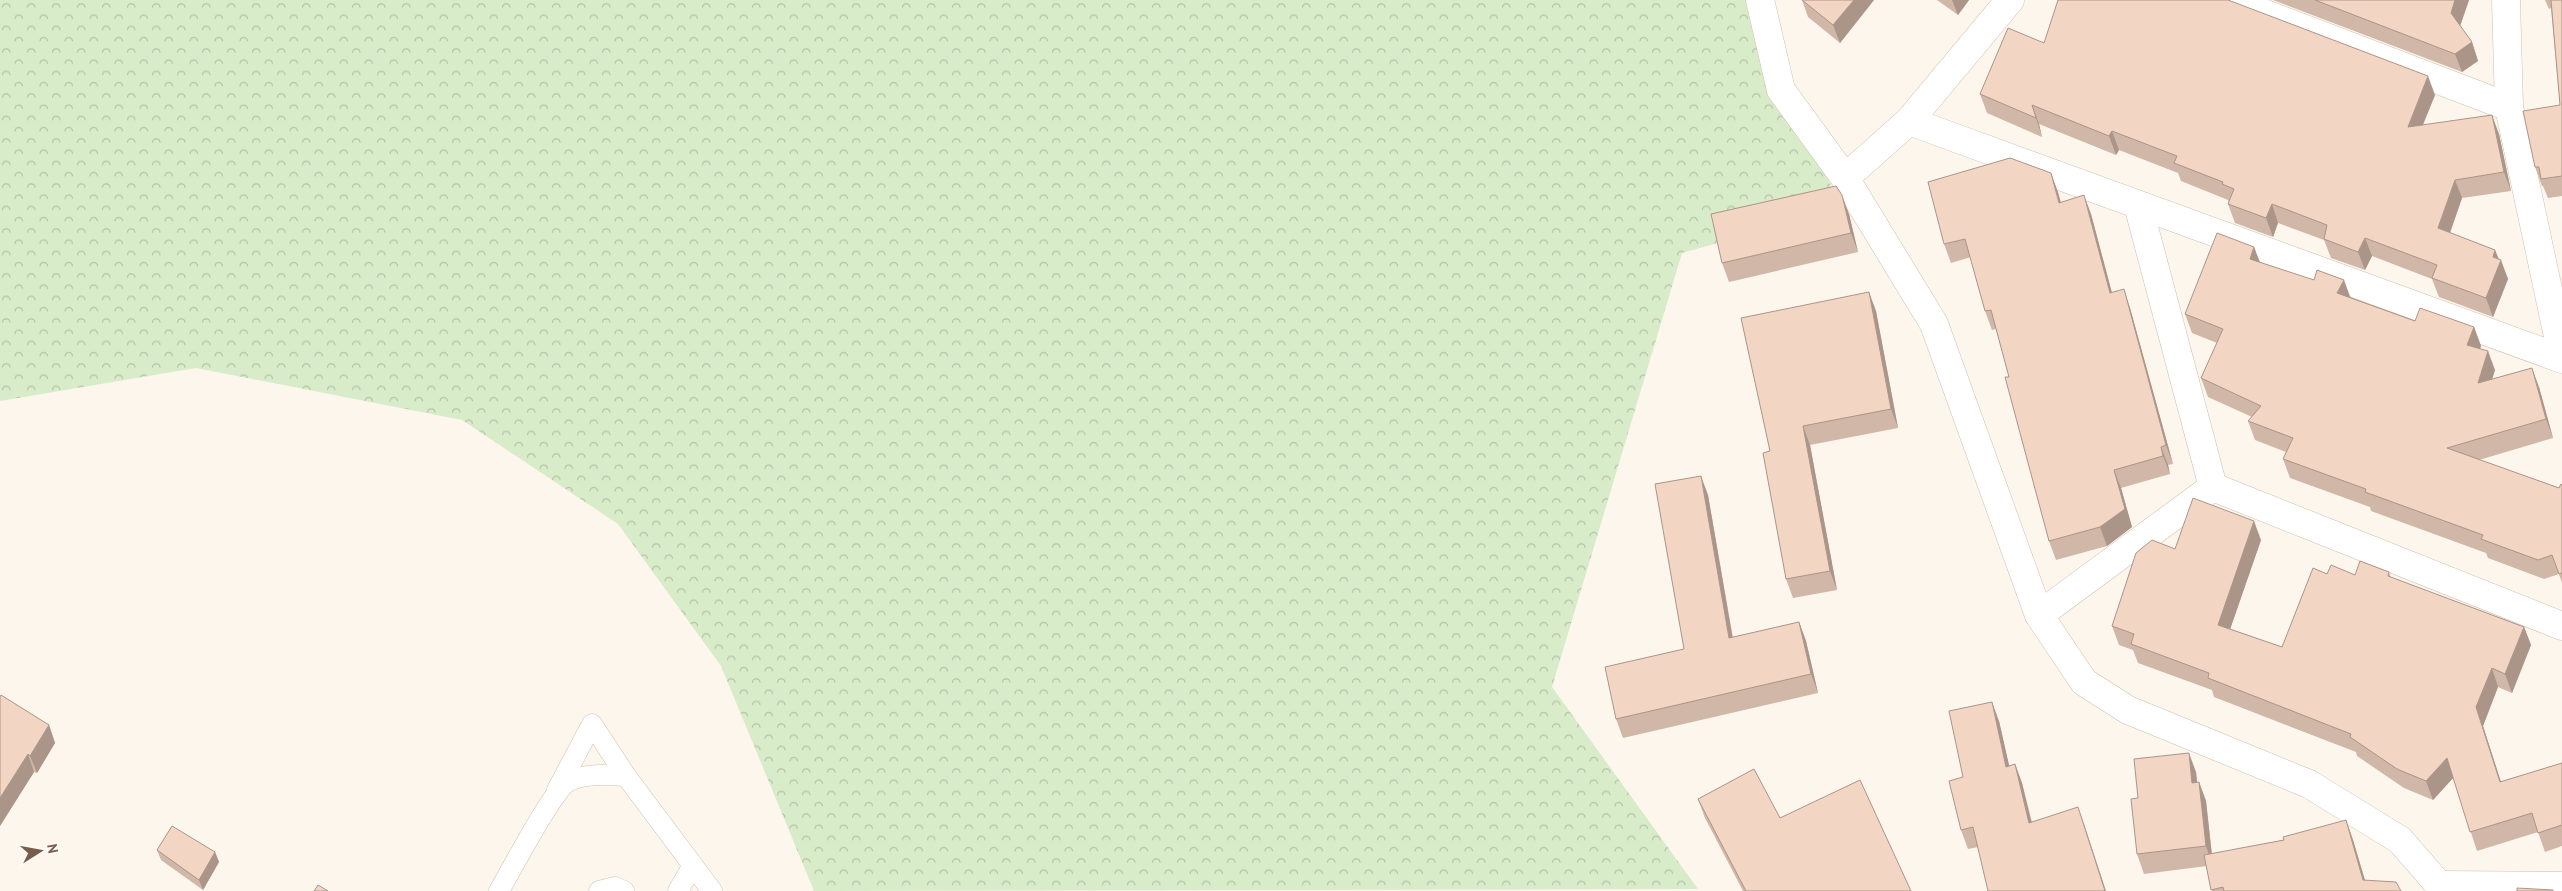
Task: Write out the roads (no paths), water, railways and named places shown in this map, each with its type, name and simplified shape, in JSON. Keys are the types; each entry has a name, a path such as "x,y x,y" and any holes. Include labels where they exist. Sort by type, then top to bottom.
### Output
{"street":[{"path":"1760,0 1781,90 1845,178 1934,324 2038,615 2084,682 2128,710 2309,784 2400,840 2440,888 2562,886"},
{"path":"1845,178 1909,121 2010,0"},
{"path":"2229,0 2510,107"},
{"path":"2506,0 2510,107 2562,355"},
{"path":"1909,121 2562,359"},
{"path":"2138,205 2213,487"},
{"path":"2038,615 2213,487"},
{"path":"2213,487 2562,626"}],"lane":[{"path":"499,891 550,803 592,724 626,776 712,891"},
{"path":"550,803 568,782 594,775 626,776"},
{"path":"678,891 693,866"},
{"path":"599,891 616,887 624,891"}]}
